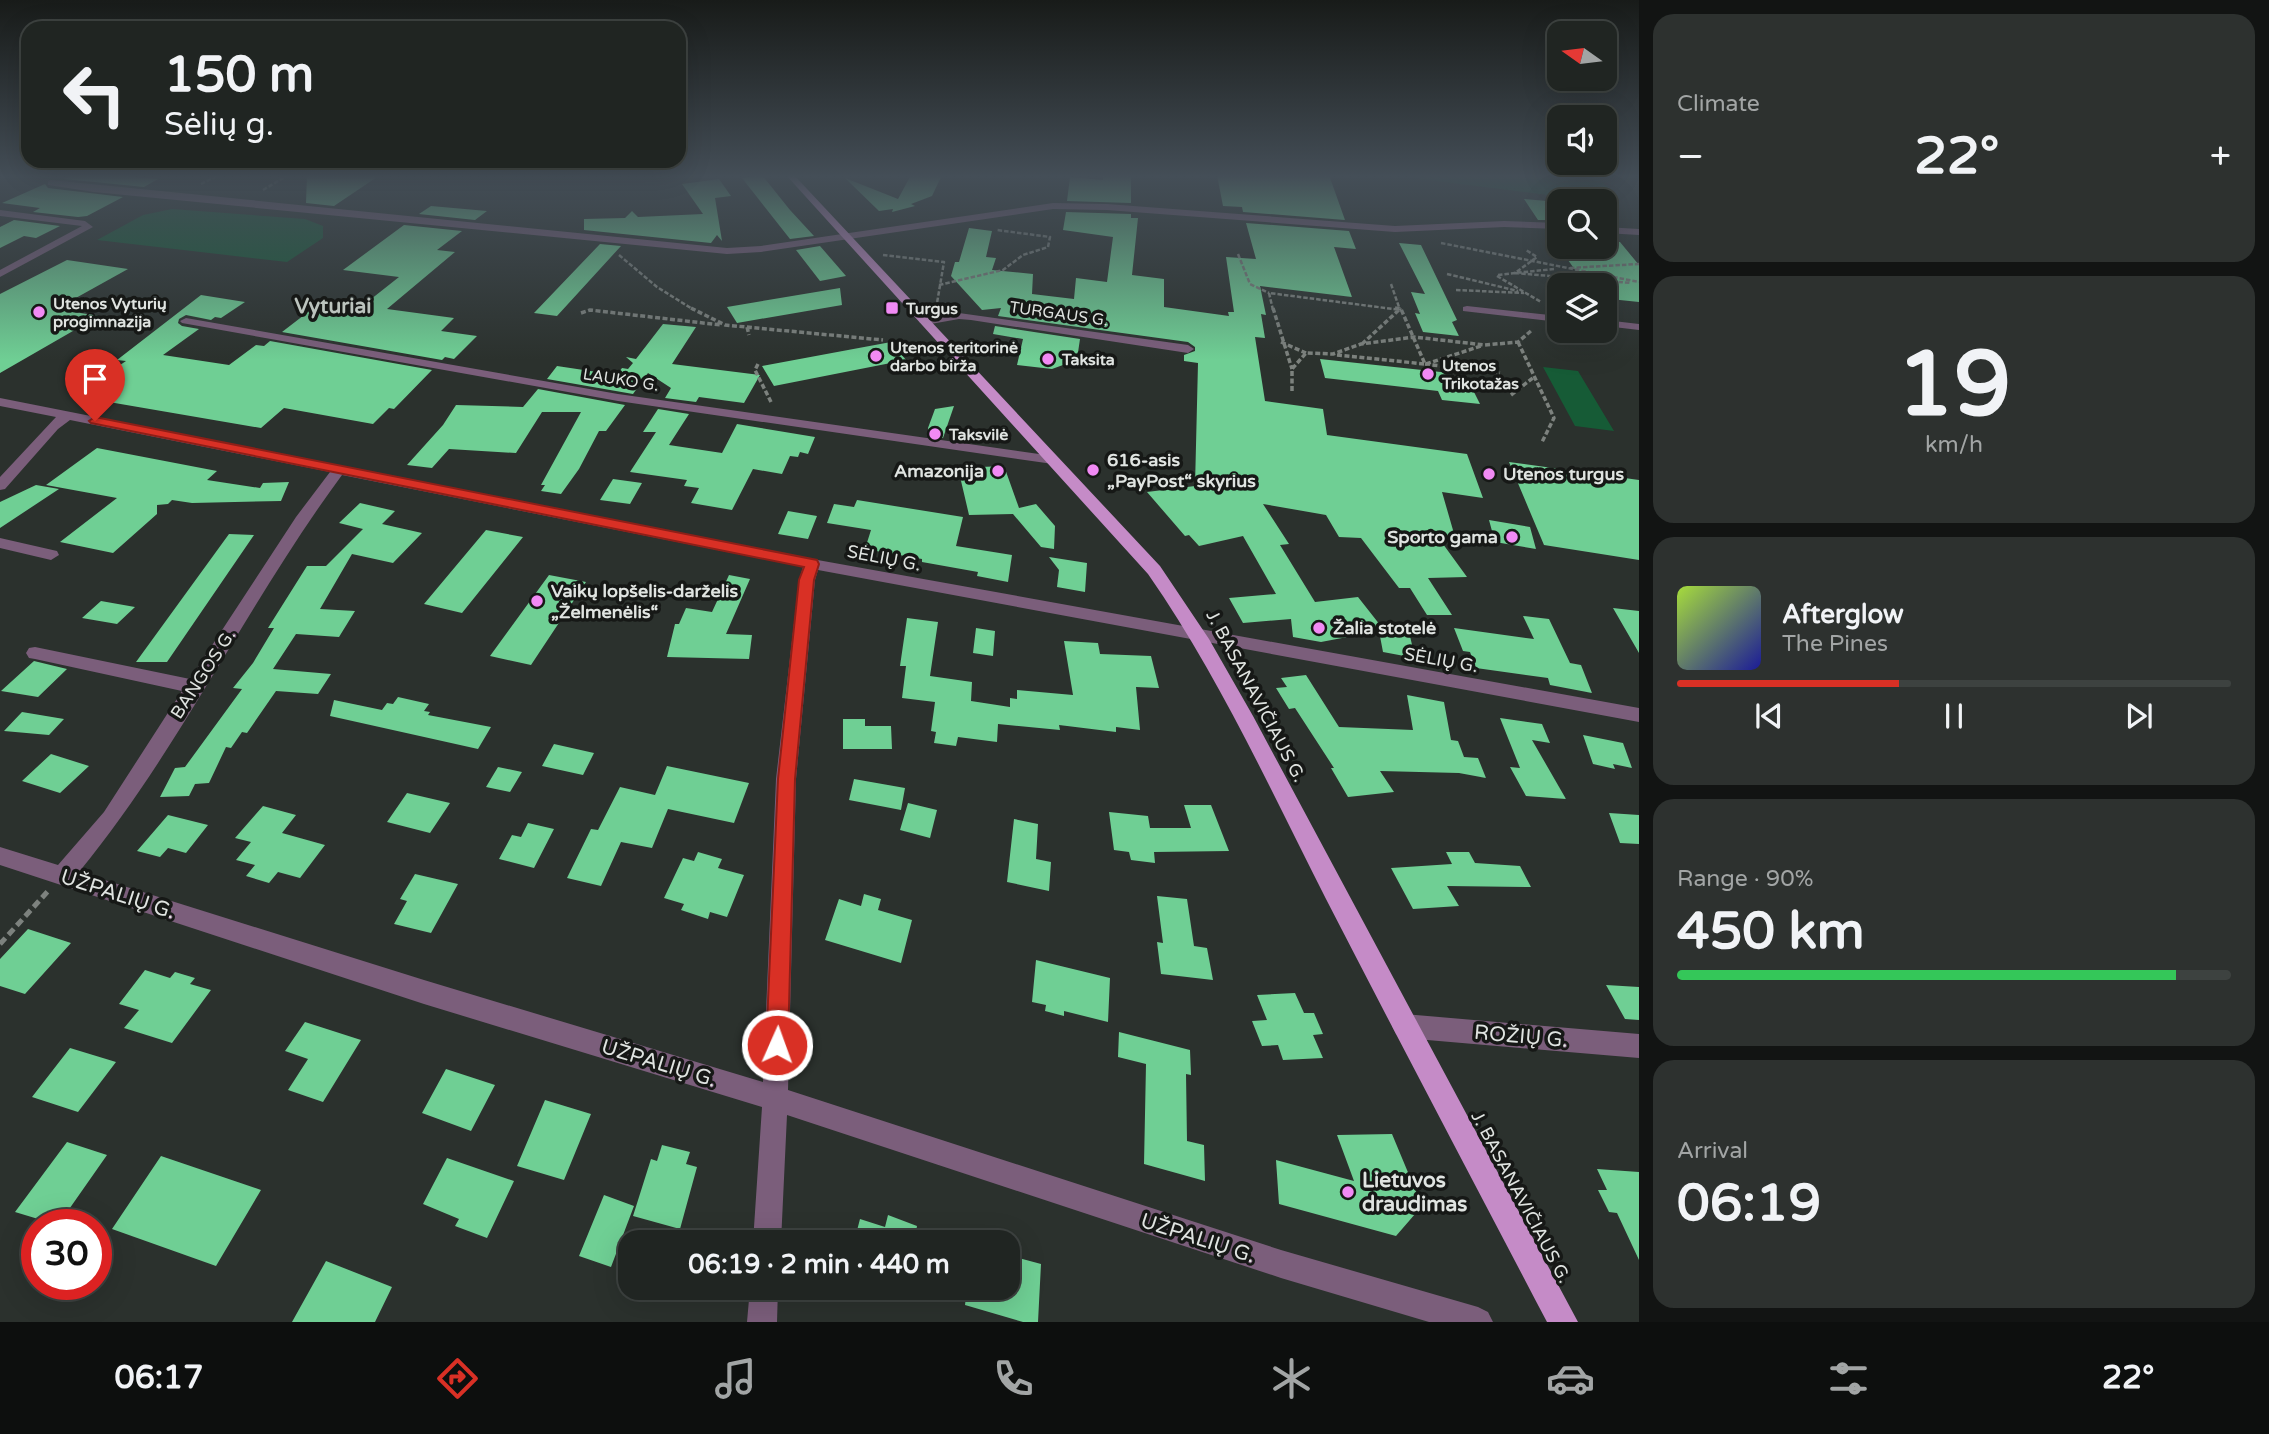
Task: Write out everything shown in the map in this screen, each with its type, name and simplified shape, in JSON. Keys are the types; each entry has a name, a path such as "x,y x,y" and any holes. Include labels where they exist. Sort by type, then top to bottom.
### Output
{"main road":[{"name":"J. BASANAVIČIAUS G.","path":"848,237 1154,570 1200,636 1563,1322"}],"street":[{"path":"0,274 73,237"},
{"path":"585,237 727,251 761,250 843,237"},
{"path":"1467,309 1547,317"},
{"name":"TURGAUS G.","path":"925,323 971,317 1188,349"},
{"name":"LAUKO G.","path":"186,321 863,436 1053,460"},
{"path":"1617,324 1639,327"},
{"name":"SĖLIŲ G.","path":"0,402 812,564 1639,715"},
{"path":"0,486 53,426 68,415"},
{"name":"BANGOS G.","path":"62,876 111,818 301,520 340,468"},
{"path":"0,543 51,555"},
{"path":"768,1230 786,779 807,580 812,564"},
{"path":"35,653 195,687"},
{"name":"UŽPALIŲ G.","path":"0,856 424,992 775,1098 1268,1260 1478,1322"},
{"name":"ROŽIŲ G.","path":"1404,1026 1639,1046"},
{"path":"762,1322 763,1300"}],"path":[{"path":"939,285 1003,270 1023,255 1048,247 1050,237"},
{"path":"598,238 657,287 725,325"},
{"path":"1432,241 1494,251 1560,268 1639,283"},
{"path":"859,249 869,250 873,254 944,262 935,307 944,319"},
{"path":"1515,273 1537,257 1527,250"},
{"path":"1238,254 1250,284 1269,293 1401,309"},
{"path":"1547,306 1497,276 1560,268 1639,264"},
{"path":"1515,273 1639,283"},
{"path":"1447,274 1527,293"},
{"path":"1391,284 1425,364"},
{"path":"1456,290 1527,293"},
{"path":"1269,293 1281,341 1293,369 1292,391"},
{"path":"1362,344 1401,309"},
{"path":"581,313 590,310 883,340"},
{"path":"1333,354 1362,344 1414,337 1485,345 1518,342 1547,322"},
{"path":"747,327 749,335"},
{"path":"1281,341 1306,353 1500,373"},
{"path":"1518,342 1554,418 1542,442"},
{"path":"1425,364 1485,345"},
{"path":"1293,369 1306,353"},
{"path":"758,364 755,370 776,413 772,421"},
{"path":"1511,395 1534,377"},
{"path":"0,944 62,876"}],"green space":[{"path":"103,237 323,237 287,262 97,240"},
{"path":"1543,367 1578,371 1614,431 1575,426"}],"building":[{"path":"0,237 23,237 0,248"},
{"path":"388,237 455,237 437,250 455,252 387,309 454,318 441,331 477,336 454,359 445,357 442,360 282,332 321,302 361,307 399,277 343,270"},
{"path":"649,237 716,237 711,243"},
{"path":"966,237 991,237 986,257 996,258 992,270 1033,274 1032,294 1074,299 1076,278 1107,282 1113,237 1111,237 1136,237 1132,275 1164,279 1164,307 1229,316 1228,312 1234,312 1226,257 1256,259 1250,237 1351,237 1356,249 1334,247 1352,297 1260,286 1266,315 1261,314 1265,338 1255,337 1265,401 1323,409 1327,435 1467,454 1483,498 1442,492 1455,537 1435,533 1467,577 1428,578 1452,615 1427,615 1410,588 1399,588 1361,538 1339,537 1326,515 1263,504 1289,544 1280,545 1315,602 1358,597 1384,630 1410,636 1415,658 1383,652 1379,631 1321,642 1293,637 1291,619 1243,623 1229,598 1276,594 1243,536 1199,546 1189,535 1185,536 1147,492 1195,486 1198,363 1184,361 1184,355 1195,351 1195,347 1188,342 998,316 1001,308 982,310 951,276 955,262 959,262"},
{"path":"1617,242 1620,242 1639,265 1639,302 1617,300 1617,273 1577,273 1567,259 1617,259"},
{"path":"1399,243 1421,245 1457,320 1452,322 1459,336 1423,332 1415,313 1420,314 1411,292 1425,294"},
{"path":"600,244 621,246 557,316 534,313"},
{"path":"820,246 846,276 820,281 796,250"},
{"name":"Utenos Vyturių progimnazija","path":"67,260 128,269 56,309 99,316 0,373 0,294"},
{"path":"840,288 842,305 737,323 727,307"},
{"path":"201,295 245,302 221,318 215,317 211,320 186,315 179,319 178,323 182,326 199,329 163,355 229,365 256,345 264,346 270,341 432,370 394,409 389,408 373,424 284,408 261,428 74,396 126,361 117,360"},
{"path":"663,324 696,327 672,364 760,375 744,403 699,397 696,402 665,398 671,388 648,373 633,394 547,379 557,366 617,375 622,368 628,369 633,363 626,357 636,359"},
{"path":"995,326 1080,339 1076,366 1063,365 1052,369 1017,365 1023,339 993,334"},
{"path":"891,342 906,360 774,386 762,366"},
{"path":"1320,359 1450,373 1453,380 1469,382 1480,404 1442,400 1438,391 1325,378"},
{"path":"538,389 625,405 606,431 599,431 579,469 561,494 541,491 545,485 541,485 581,412 542,412 516,453 449,449 432,468 407,465 443,425 456,405 523,407"},
{"path":"954,406 943,438 930,436 928,428 935,409"},
{"path":"658,409 689,414 669,445 722,453 737,424 815,437 808,454 800,452 798,457 790,456 782,474 753,469 732,510 691,503 699,488 684,486 687,480 630,472 656,432 643,432"},
{"path":"97,448 217,471 207,480 260,488 263,483 289,482 281,501 192,503 172,500 168,504 157,505 157,514 113,553 60,542 117,498 46,485"},
{"path":"1509,462 1639,480 1639,560 1544,545"},
{"path":"1004,466 1019,508 1036,504 1055,526 1054,549 1041,547 1013,514 969,515 958,468"},
{"path":"613,479 642,483 630,504 600,500"},
{"path":"36,485 59,489 0,528 0,502"},
{"path":"857,500 963,517 956,546 1012,555 1008,582 977,576 978,572 922,562 922,559 865,549 871,530 827,523 834,504 854,507"},
{"path":"360,503 395,511 382,524 422,533 393,563 352,554 320,609 355,611 339,637 296,634 273,669 331,674 318,694 276,691 247,733 242,732 231,748 226,747 209,783 195,784 189,796 160,797 175,768 185,767 242,689 233,688 253,663 274,628 268,628 307,566 326,566 363,529 339,523"},
{"path":"788,511 817,516 808,539 778,534"},
{"path":"1489,520 1530,527 1536,549 1495,542"},
{"path":"486,530 523,537 462,613 424,604"},
{"path":"229,534 254,535 167,662 136,662"},
{"path":"1049,557 1087,563 1085,592 1057,587 1059,570"},
{"path":"549,575 586,582 531,665 490,656"},
{"path":"729,575 750,579 726,634 752,635 749,659 667,657 675,624 679,624 686,608 712,612"},
{"path":"101,601 135,607 117,624 82,618"},
{"path":"1613,608 1639,611 1639,653"},
{"path":"1523,616 1549,619 1570,663 1581,665 1592,693 1550,685 1548,678 1476,668 1470,652 1463,651 1454,628 1534,639"},
{"path":"907,618 938,622 930,676 972,682 971,701 1010,707 1010,698 1017,699 1017,690 1073,695 1064,641 1098,643 1100,654 1151,656 1159,688 1136,687 1140,730 1116,727 1116,732 1059,725 1060,730 998,724 997,742 958,737 956,746 934,743 936,732 931,731 935,702 902,698 906,666 900,666"},
{"path":"976,628 995,631 993,656 973,653"},
{"path":"34,661 67,669 38,697 1,691"},
{"path":"1306,675 1339,727 1413,730 1407,695 1444,702 1451,740 1458,741 1464,757 1478,758 1486,778 1459,773 1380,771 1394,792 1348,797 1331,768 1334,768 1295,708 1289,709 1276,688 1287,687 1281,678"},
{"path":"398,697 429,704 424,711 430,712 428,715 491,727 478,749 330,716 334,700 382,710 387,703 393,704"},
{"path":"22,712 64,719 49,735 4,731"},
{"path":"1500,718 1542,724 1550,743 1532,740 1566,799 1526,796 1510,767 1520,768"},
{"path":"843,719 865,719 865,726 891,726 892,749 843,749"},
{"path":"1583,735 1623,743 1632,768 1613,764 1615,769 1593,764"},
{"path":"554,744 594,753 583,775 542,766"},
{"path":"51,754 89,766 60,793 22,781"},
{"path":"667,766 749,783 734,823 668,809 652,848 621,842 601,886 567,878 591,829 598,830 620,787 655,795"},
{"path":"498,767 522,772 510,792 486,787"},
{"path":"854,779 905,788 901,810 849,800"},
{"path":"407,793 450,803 430,833 387,822"},
{"path":"908,803 937,810 930,838 900,830"},
{"path":"1184,805 1211,805 1229,851 1154,852 1155,863 1131,860 1129,852 1114,850 1109,812 1148,816 1150,828 1191,828"},
{"path":"263,806 296,815 282,833 325,845 300,878 278,872 269,883 246,876 255,865 236,860 251,842 235,838"},
{"path":"1609,813 1639,815 1639,844 1620,843"},
{"path":"168,815 208,825 186,853 168,848 160,857 137,851"},
{"path":"1014,819 1038,824 1036,859 1051,862 1049,891 1007,882"},
{"path":"528,823 554,829 534,868 499,859 512,835 521,837"},
{"path":"698,852 722,859 718,868 744,875 727,917 710,912 708,919 681,910 684,904 664,898 683,858 694,861"},
{"path":"1446,852 1469,852 1475,863 1520,866 1531,887 1447,886 1459,906 1413,909 1391,868 1452,864"},
{"path":"415,874 458,884 431,933 394,924 407,901 400,899"},
{"path":"864,894 881,899 878,910 912,920 901,963 825,940 839,899 861,906"},
{"path":"1157,896 1187,899 1194,946 1207,948 1213,980 1161,974 1157,942 1163,943"},
{"path":"28,929 71,943 25,994 0,986 0,959"},
{"path":"1036,960 1110,978 1108,1022 1064,1011 1064,1016 1045,1011 1046,1005 1032,1002"},
{"path":"145,970 170,978 175,972 195,978 190,984 211,990 172,1043 124,1028 139,1010 119,1004"},
{"path":"1606,985 1639,987 1639,1020 1625,1019"},
{"path":"1295,993 1304,1013 1314,1013 1323,1034 1313,1035 1323,1058 1283,1060 1278,1045 1262,1046 1252,1021 1267,1020 1257,995"},
{"path":"305,1022 361,1040 323,1102 288,1090 308,1059 285,1051"},
{"path":"1119,1032 1190,1050 1191,1075 1186,1074 1187,1141 1204,1145 1205,1181 1144,1164 1146,1064 1118,1057"},
{"path":"70,1048 116,1062 78,1112 32,1097"},
{"path":"446,1069 495,1085 471,1131 422,1113"},
{"path":"545,1100 591,1114 564,1180 517,1166"},
{"name":"Lietuvos draudimas","path":"1392,1134 1422,1206 1396,1236 1279,1204 1276,1160 1354,1181 1337,1135"},
{"path":"67,1142 107,1155 69,1209 21,1209 21,1214 15,1212"},
{"path":"662,1145 690,1152 686,1164 697,1167 680,1229 633,1216 651,1159 657,1161"},
{"path":"161,1156 261,1190 216,1266 112,1229"},
{"path":"447,1158 514,1181 487,1238 455,1226 459,1219 423,1204"},
{"path":"1597,1169 1639,1172 1639,1260 1617,1213 1609,1212 1598,1190 1607,1190"},
{"path":"604,1195 634,1206 625,1230 618,1230 618,1248 611,1267 579,1256"},
{"path":"888,1215 917,1226 916,1230 857,1230 860,1219 885,1227"},
{"path":"1020,1258 1041,1264 1038,1322 1023,1322 965,1305 966,1300 1020,1300"},
{"path":"326,1261 392,1287 375,1322 292,1322"}],"place":[{"name":"Turgus","path":"892,308"},
{"name":"Utenos Vyturių progimnazija","path":"39,312"},
{"name":"Utenos teritorinė darbo birža","path":"876,356"},
{"name":"Taksita","path":"1048,359"},
{"name":"Utenos Trikotažas","path":"1428,374"},
{"name":"Taksvilė","path":"935,434"},
{"name":"616-asis „PayPost“ skyrius","path":"1093,470"},
{"name":"Amazonija","path":"998,471"},
{"name":"Utenos turgus","path":"1489,474"},
{"name":"Sporto gama","path":"1512,537"},
{"name":"Vaikų lopšelis-darželis „Želmenėlis“","path":"537,601"},
{"name":"Žalia stotelė","path":"1319,628"},
{"name":"Lietuvos draudimas","path":"1348,1192"}],"district":[{"name":"Vyturiai","path":"333,306"}],"route":[{"path":"95,421 548,509 812,564 807,580 786,779 777,1045"}]}
